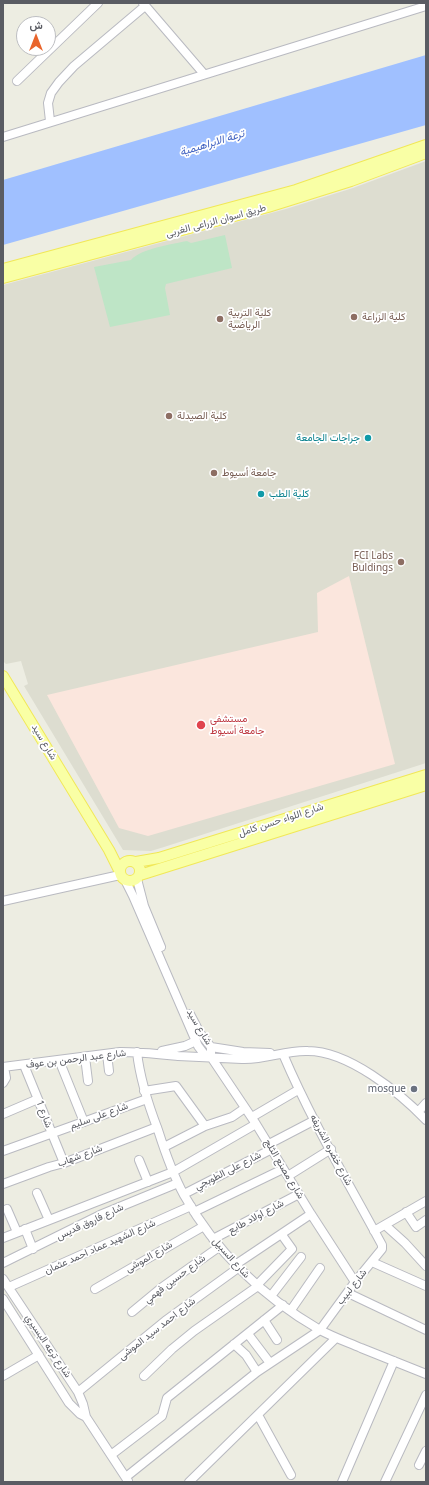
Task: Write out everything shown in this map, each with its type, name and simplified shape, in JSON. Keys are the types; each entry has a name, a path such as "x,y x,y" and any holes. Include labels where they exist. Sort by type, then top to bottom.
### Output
{"main road":[{"name":"طريق اسوان الزراعى الغربى","path":"3,269 296,190 426,145"},
{"name":"طريق اسوان الزراعى الغربى","path":"3,278 268,207 351,181 426,154"},
{"name":"شارع سيد","path":"4,679 109,850 122,875"},
{"name":"شارع اللواء حسن كامل","path":"132,861 159,858 426,775"},
{"name":"شارع اللواء حسن كامل","path":"139,877 426,785"},
{"path":"343,800 347,810"},
{"name":"شارع سيد","path":"109,850 132,861"},
{"path":"132,861 140,868 139,877 131,882 122,875 123,863 132,861"}],"street":[{"path":"17,81 98,3"},
{"path":"50,121 48,103 51,94 59,82 74,66 144,5 204,74"},
{"path":"3,137 50,121 426,6"},
{"path":"3,901 122,875"},
{"name":"شارع سيد","path":"122,875 136,902 196,1041 202,1051 211,1057"},
{"name":"شارع سيد","path":"139,877 144,906 191,1018 211,1047 211,1057"},
{"name":"شارع عبد الرحمن بن عوف","path":"150,1053 185,1046 196,1041"},
{"path":"211,1047 243,1052 283,1054 309,1050 330,1054 373,1076 389,1087 426,1120"},
{"name":"شارع عبد الرحمن بن عوف","path":"4,1067 107,1054 137,1052 258,1059 283,1054"},
{"name":"شارع السبيل","path":"137,1052 144,1091 156,1127 178,1183 192,1209 219,1247 236,1267 271,1296 320,1330 336,1338 426,1374"},
{"path":"107,1054 109,1071"},
{"name":"شارع خضره الشريفه","path":"283,1054 298,1090 382,1245"},
{"path":"85,1057 88,1081"},
{"name":"شارع مصنع الثلج","path":"211,1057 254,1120 311,1214 355,1282"},
{"path":"59,1060 84,1122"},
{"name":"شارع 1","path":"24,1065 64,1163"},
{"path":"3,1083 6,1078 4,1067"},
{"path":"144,1091 176,1086 205,1126"},
{"path":"3,1238 173,1172 298,1090"},
{"path":"3,1114 38,1099"},
{"name":"شارع على سليم","path":"3,1151 147,1100"},
{"path":"418,1112 426,1103"},
{"path":"164,1147 205,1126 232,1117 245,1108"},
{"name":"شارع على الطوبجي","path":"184,1194 315,1120"},
{"name":"شارع شهاب","path":"3,1184 64,1163 156,1127"},
{"path":"288,1176 330,1150"},
{"path":"139,1160 148,1182"},
{"name":"شارع الشهيد عماد احمد عثمان","path":"9,1287 192,1209 283,1168"},
{"name":"شارع فاروق قديس","path":"3,1263 100,1215 178,1183"},
{"path":"36,1193 49,1220"},
{"name":"شارع اولاد طايع","path":"213,1239 299,1194"},
{"path":"374,1231 426,1201"},
{"path":"7,1209 33,1249"},
{"path":"406,1212 416,1227 426,1220"},
{"name":"شارع احمد سيد الموشى","path":"78,1392 165,1321 236,1267 311,1214"},
{"path":"385,1225 425,1262"},
{"name":"شارع الموشى","path":"95,1289 204,1226"},
{"path":"144,1376 172,1349 194,1331 258,1285 292,1249 282,1235"},
{"name":"شارع لبيب","path":"127,1480 257,1372 320,1330 355,1282 382,1250 382,1245"},
{"name":"شارع حسين فهمي","path":"132,1312 161,1288 219,1247"},
{"path":"271,1296 301,1257"},
{"path":"372,1262 426,1286"},
{"path":"291,1310 320,1268"},
{"name":"شارع ترعه البسيري","path":"3,1279 78,1392 84,1404 86,1417 127,1480"},
{"path":"348,1293 426,1330"},
{"name":"شارع ترعه البسيري","path":"3,1299 69,1404 80,1414 86,1417"},
{"path":"111,1455 162,1416 167,1398 283,1305"},
{"path":"264,1320 277,1340"},
{"path":"248,1334 270,1363"},
{"path":"189,1482 336,1338"},
{"path":"234,1344 246,1355 257,1372"},
{"path":"3,1376 39,1355"},
{"path":"342,1482 394,1361"},
{"path":"385,1482 426,1396"},
{"path":"258,1415 291,1475"},
{"path":"419,1465 426,1451"}],"shaded area":[{"name":"جامعة أسيوط","path":"426,161 426,763 151,851 123,850 24,686 28,684 21,661 6,664 3,661 3,285 286,209 353,188"},
{"path":"349,576 395,764 148,836 119,828 47,695 318,632 317,593"}],"green space":[{"path":"225,235 232,268 166,284 165,288 170,315 110,327 94,267 131,260 141,253 165,245 187,241 191,243"}],"water":[{"name":"ترعة الابراهيمية","path":"426,55 426,125 3,245 3,180"}],"place":[{"name":"كلية الزراعة","path":"354,317"},
{"name":"كلية التربية الرياضية","path":"220,319"},
{"name":"كلية الصيدلة","path":"169,416"},
{"name":"جراجات الجامعة","path":"368,438"},
{"name":"جامعة أسيوط","path":"214,473"},
{"name":"كلية الطب","path":"261,494"},
{"name":"FCI Labs Buldings","path":"401,562"},
{"name":"مستشفی جامعة أسيوط","path":"201,725"},
{"name":"mosque","path":"414,1089"}]}
